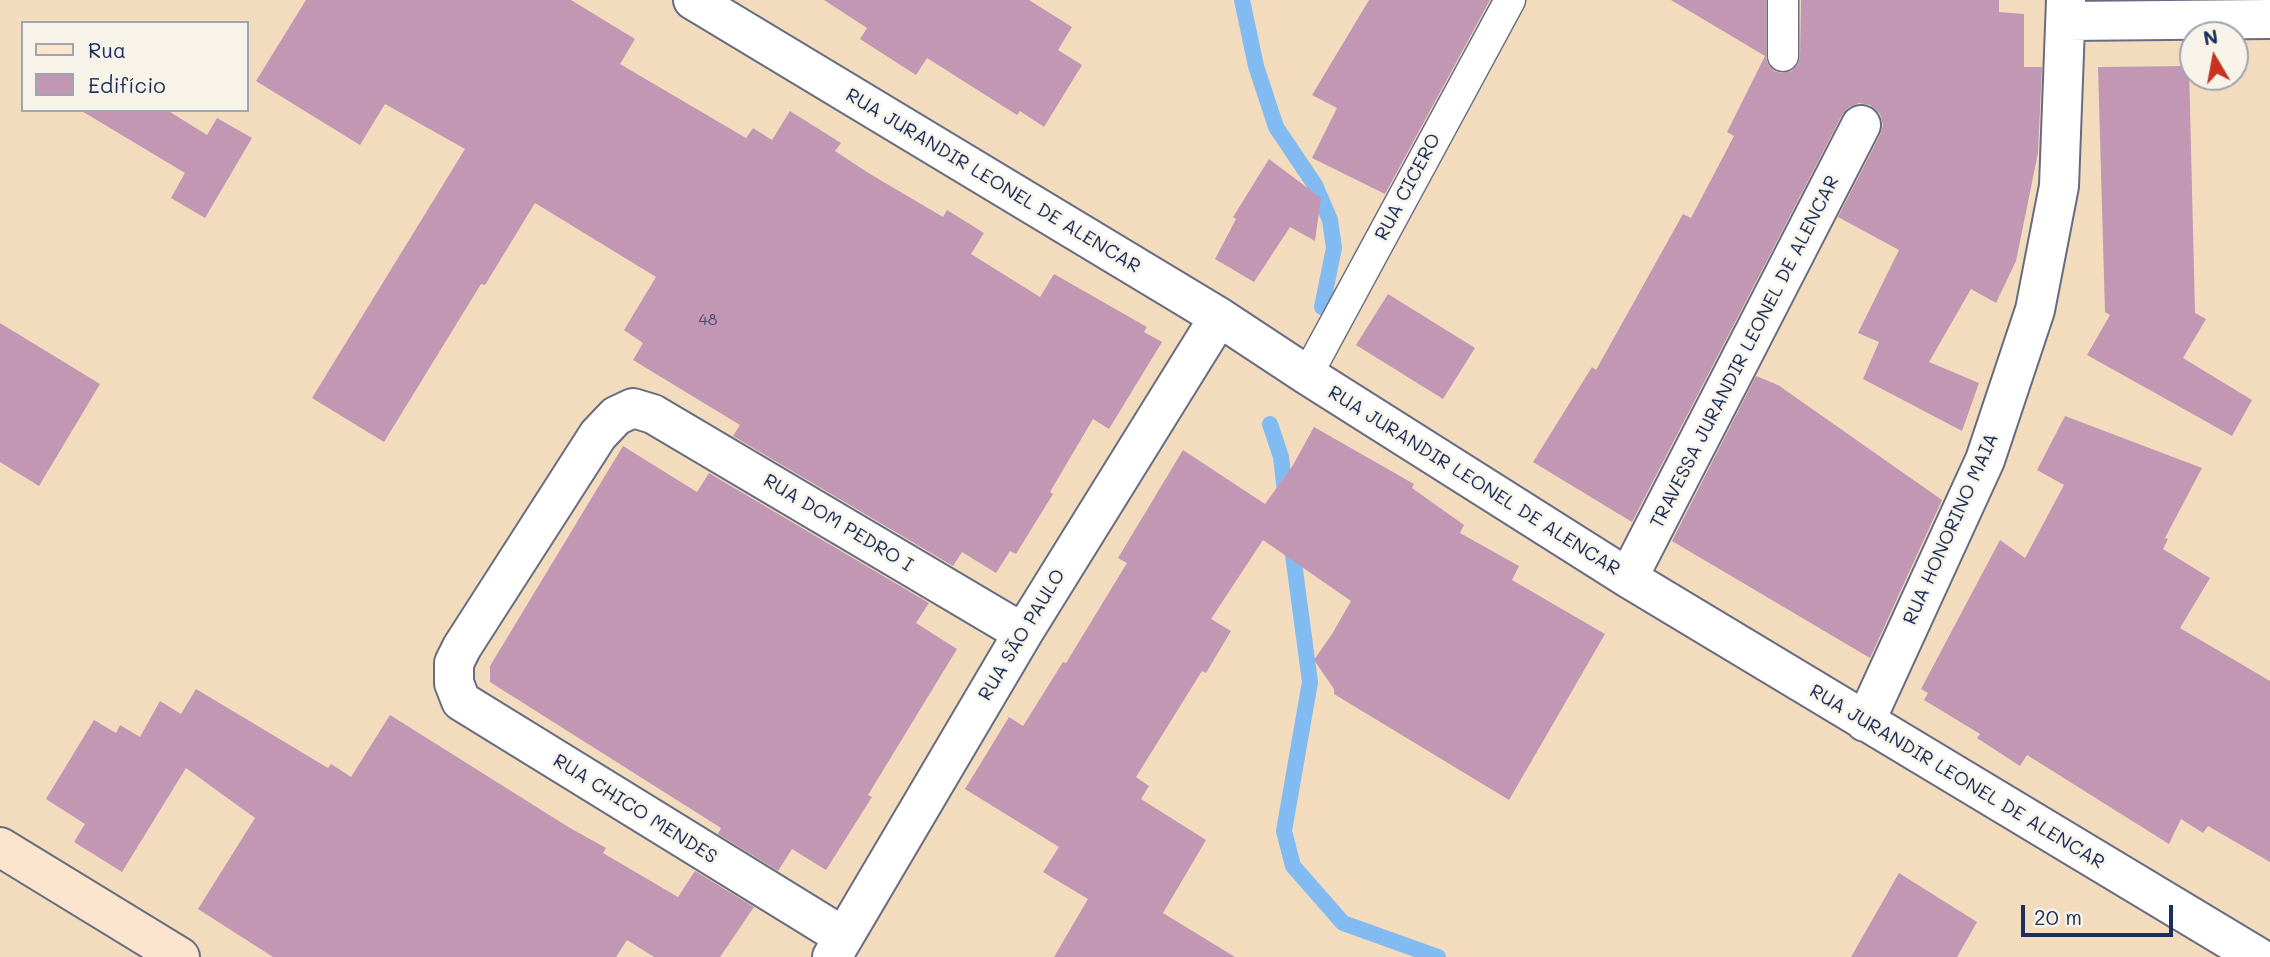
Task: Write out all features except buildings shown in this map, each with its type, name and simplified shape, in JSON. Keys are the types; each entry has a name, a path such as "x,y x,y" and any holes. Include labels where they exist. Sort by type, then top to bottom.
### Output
{"street":[{"name":"RUA JURANDIR LEONEL DE ALENCAR","path":"693,0 1219,317 1628,578 2258,957"},
{"path":"2066,10 2270,19"},
{"name":"RUA HONORINO MAIA","path":"1865,722 1985,460 2035,310 2059,186 2066,10"},
{"name":"TRAVESSA JURANDIR LEONEL DE ALENCAR","path":"1628,578 1861,125"},
{"name":"RUA SÃO PAULO","path":"838,947 1023,633 1219,317"},
{"name":"RUA DOM PEDRO I","path":"454,663 598,435 616,416 633,408 653,414 1023,633"},
{"name":"RUA CHICO MENDES","path":"454,663 454,683 461,701 838,947"},
{"path":"0,846 180,957"}],"lane":[{"name":"RUA CICERO","path":"1307,375 1510,0"},
{"path":"1783,0 1783,55"}],"waterway":[{"path":"1242,0 1256,66 1276,127 1315,185 1330,220 1334,248 1322,307"},
{"path":"1270,424 1281,457 1286,500"},
{"path":"1291,540 1310,682 1284,831 1293,866 1343,923 1438,957"}]}
